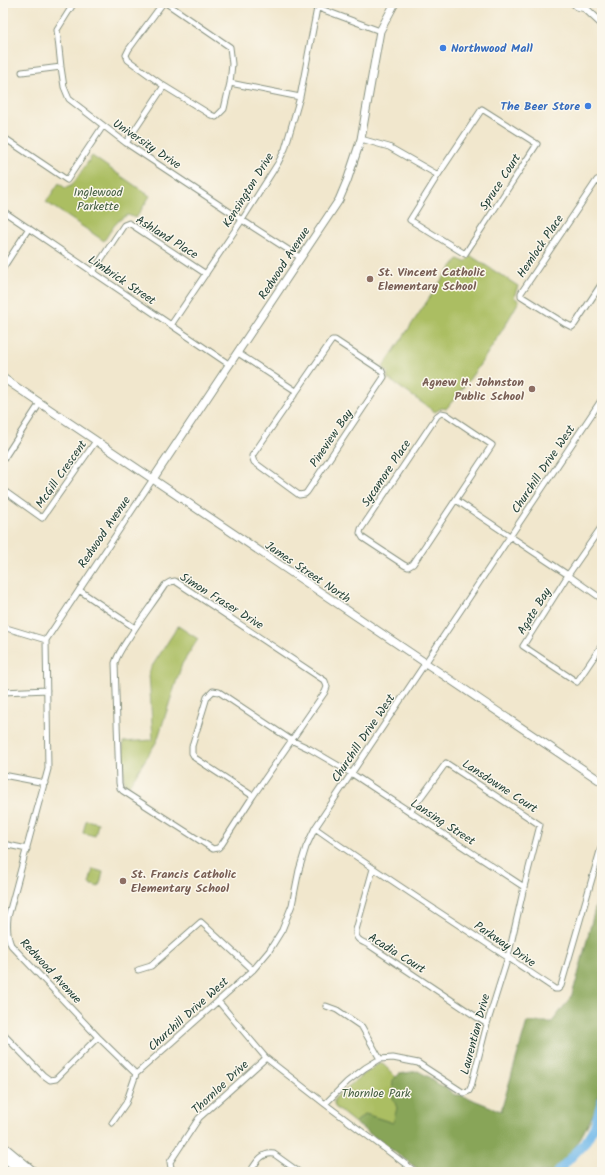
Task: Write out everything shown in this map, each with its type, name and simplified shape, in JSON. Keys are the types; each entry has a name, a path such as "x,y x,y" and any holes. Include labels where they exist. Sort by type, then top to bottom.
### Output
{"highway":[{"path":"3,1148 34,1172"},
{"path":"3,1156 23,1172"}],"street":[{"name":"University Drive","path":"74,3 58,30 64,87 69,100 126,143 301,258"},
{"path":"163,3 129,49 126,55 128,60 164,86 216,117 224,109 230,83 232,64 230,47 166,3"},
{"path":"305,3 317,5 380,31"},
{"name":"Redwood Avenue","path":"136,1074 98,1037 11,945 8,935 5,917 28,849 48,769 46,640 339,200 361,139 380,31 395,3"},
{"path":"574,3 577,6 584,6 602,24"},
{"name":"Kensington Drive","path":"171,325 242,220 278,163 285,149 300,97 317,5"},
{"path":"22,72 61,67"},
{"path":"230,83 300,97"},
{"path":"126,143 164,86"},
{"name":"Spruce Court","path":"482,109 537,144 465,254 410,220 438,175 482,109"},
{"path":"3,137 67,180 103,126"},
{"path":"361,139 389,147 438,175"},
{"name":"Hemlock Place","path":"601,286 572,327 564,324 521,296 521,293 597,180 602,184"},
{"name":"Limbrick Street","path":"3,211 92,273 230,365"},
{"name":"Ashland Place","path":"92,273 124,225 129,223 206,274"},
{"path":"3,268 29,228"},
{"name":"Pineview Bay","path":"332,340 335,340 382,370 384,373 382,380 369,400 307,492 302,495 296,493 252,459 252,456 296,391 332,340"},
{"path":"238,353 296,391"},
{"name":"James Street North","path":"3,378 602,782"},
{"name":"Churchill Drive West","path":"136,1074 253,970 269,951 282,930 292,905 299,870 306,847 315,828 602,399"},
{"path":"3,460 40,403"},
{"name":"Sycamore Place","path":"441,413 446,414 492,445 456,500 413,564 408,566 404,566 363,538 360,533 361,529 437,416 441,413"},
{"name":"McGill Crescent","path":"3,490 42,518 96,441"},
{"path":"456,500 602,599"},
{"path":"568,575 602,526"},
{"name":"Agate Bay","path":"568,575 523,646 577,682 602,645"},
{"name":"Simon Fraser Drive","path":"175,581 322,679 326,684 326,690 218,848 213,849 120,788 115,663 119,653 135,628 165,585 175,581"},
{"path":"79,590 135,628"},
{"path":"3,627 46,640"},
{"path":"3,692 46,690"},
{"name":"Lansing Street","path":"253,796 195,758 192,753 192,746 207,697 214,691 219,692 291,740 310,749 351,773 524,887"},
{"name":"Lansdowne Court","path":"410,812 446,763 540,825 508,957"},
{"path":"3,775 45,783"},
{"name":"Parkway Drive","path":"315,828 373,869 555,989 558,989 561,986 602,844"},
{"path":"3,844 28,849"},
{"name":"Acadia Court","path":"373,869 355,936 358,940 370,945 487,1024"},
{"path":"138,970 151,966 202,922 253,970"},
{"name":"Laurentian Drive","path":"380,1059 394,1058 418,1063 464,1093 467,1092 471,1086 487,1024 508,957"},
{"name":"Thornloe Drive","path":"218,1001 266,1058 416,1172"},
{"path":"325,1104 347,1082 380,1059 362,1027 337,1010 326,1006"},
{"path":"3,1034 43,1075 50,1080 56,1080 98,1037"},
{"name":"Thornloe Drive","path":"176,1172 171,1168 170,1162 199,1118 266,1058"},
{"path":"112,1123 126,1104 136,1074"},
{"path":"250,1172 260,1158 269,1153 274,1154 299,1172"}],"green space":[{"name":"Inglewood Parkette","path":"92,156 150,196 136,218 128,215 124,217 114,226 104,241 46,202 59,183 65,188 73,184"},
{"path":"471,256 518,286 514,297 519,301 503,329 466,384 446,409 442,408 435,412 387,378 388,373 383,367 440,282 458,259 465,262"},
{"path":"178,626 198,639 182,664 157,741 128,787 124,780 123,742 153,740 149,673"},
{"path":"86,820 98,823 95,836 83,833"},
{"path":"93,869 103,872 99,887 89,884"},
{"path":"602,881 602,1077 596,1109 562,1172 422,1172 355,1123 365,1114 393,1123 397,1108 392,1095 393,1080 399,1074 418,1071 445,1087 455,1095 461,1095 501,1111 527,1022 552,1022 571,997"},
{"name":"Thornloe Park","path":"381,1062 399,1080 403,1105 393,1123 365,1114 355,1123 335,1107 334,1099 357,1079"}],"waterway":[{"path":"557,1172 585,1143 594,1127 602,1100"}],"place":[{"name":"Northwood Mall","path":"443,48"},
{"name":"The Beer Store","path":"588,106"},
{"name":"St. Vincent Catholic Elementary School","path":"370,279"},
{"name":"Agnew H. Johnston Public School","path":"532,389"},
{"name":"St. Francis Catholic Elementary School","path":"123,881"}]}
